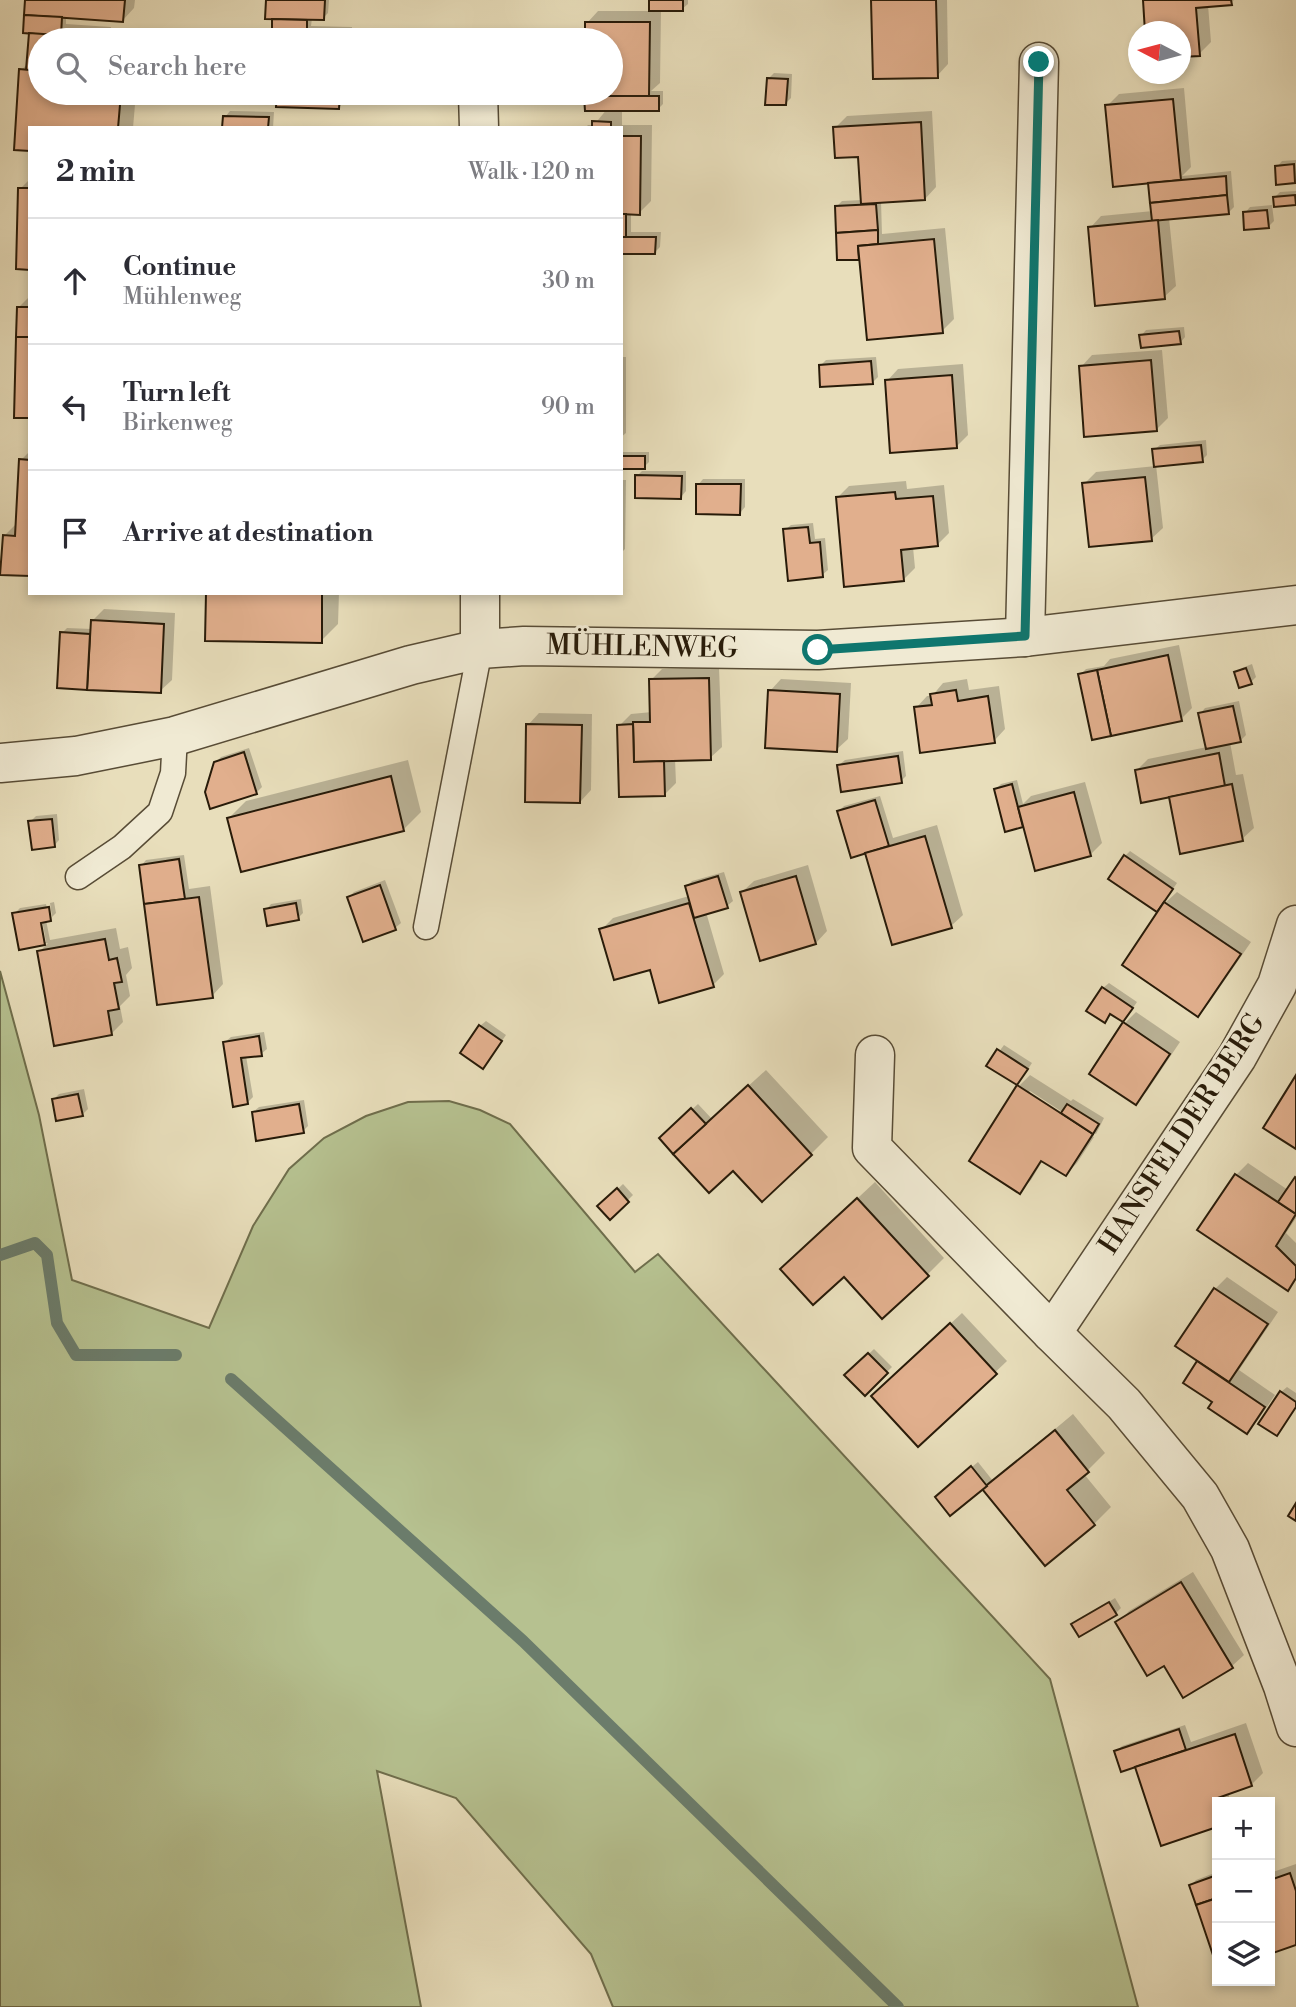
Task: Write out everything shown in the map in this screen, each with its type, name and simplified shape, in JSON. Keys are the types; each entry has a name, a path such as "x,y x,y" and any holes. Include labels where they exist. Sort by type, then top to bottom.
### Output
{"street":[{"path":"1025,636 1039,62"},
{"path":"478,105 479,126"},
{"path":"480,595 480,649"},
{"name":"MÜHLENWEG","path":"0,763 76,756 174,736 411,665 480,649 524,646 818,650 1025,636 1296,605"},
{"name":"HANSFELDER BERG","path":"1052,1333 1237,1057 1277,985 1296,925"},
{"path":"875,1055 873,1148 1052,1333 1125,1404 1200,1496 1230,1549 1290,1684 1296,1727"}],"lane":[{"path":"426,927 480,649"},
{"path":"78,877 122,847 160,812 173,773 174,736"}],"green space":[{"path":"0,971 39,1115 72,1280 209,1328 253,1226 289,1169 324,1138 366,1116 408,1102 449,1101 480,1110 510,1124 635,1272 658,1254 1050,1679 1138,2007 613,2007 591,1954 456,1798 377,1771 421,2007 0,2007"}],"building":[{"path":"25,0 125,0 123,22 24,15"},
{"path":"266,0 325,0 324,20 265,19"},
{"path":"649,0 683,0 683,11 649,11"},
{"path":"871,0 936,0 938,78 873,79"},
{"path":"1143,0 1231,0 1232,5 1196,8 1200,56 1191,56 1191,21 1144,21"},
{"path":"24,15 62,17 61,28 28,28 28,33 23,33"},
{"path":"272,19 307,20 307,28 272,28"},
{"path":"585,22 650,22 649,96 623,96 623,28 585,28"},
{"path":"19,69 28,70 28,105 120,105 118,126 28,126 28,151 14,150"},
{"path":"767,78 788,79 786,105 765,105"},
{"path":"623,96 659,96 659,111 585,111 585,105 623,105"},
{"path":"1173,99 1181,180 1113,187 1105,105"},
{"path":"276,105 339,105 339,109"},
{"path":"223,116 269,117 268,126 222,126"},
{"path":"592,121 611,122 611,126 592,126"},
{"path":"921,122 925,200 861,204 858,157 835,158 833,127"},
{"path":"623,136 641,136 640,215 623,214"},
{"path":"1294,164 1295,183 1276,185 1275,166"},
{"path":"1226,176 1227,195 1150,203 1148,183"},
{"path":"18,188 28,188 28,270 16,269"},
{"path":"1227,195 1229,214 1152,221 1150,203"},
{"path":"1295,195 1296,205 1274,207 1273,197"},
{"path":"876,204 878,230 836,233 835,206"},
{"path":"1267,210 1269,228 1244,230 1243,212"},
{"path":"623,214 626,214 626,237 623,237"},
{"path":"1158,220 1165,299 1095,306 1088,227"},
{"path":"878,230 878,244 858,246 859,260 837,260 836,233"},
{"path":"623,237 656,237 655,254 623,254"},
{"path":"934,239 943,333 867,340 858,246"},
{"path":"17,307 28,307 28,337 16,337"},
{"path":"1179,331 1181,344 1141,348 1139,335"},
{"path":"16,337 28,337 28,418 14,418"},
{"path":"1151,360 1157,431 1084,437 1079,366"},
{"path":"871,361 873,384 820,387 819,365"},
{"path":"952,375 957,448 890,453 885,380"},
{"path":"1201,445 1203,462 1154,467 1152,449"},
{"path":"623,456 645,456 645,469 623,469"},
{"path":"19,459 28,460 28,576 0,575 3,535 15,536"},
{"path":"635,475 682,476 681,499 635,498"},
{"path":"1145,477 1152,541 1089,547 1082,483"},
{"path":"696,484 741,484 740,515 696,514"},
{"path":"895,492 896,499 933,496 938,546 901,550 904,581 844,587 836,497"},
{"path":"808,527 810,543 820,542 823,577 788,581 783,529"},
{"path":"206,595 322,595 322,643 205,641"},
{"path":"91,620 164,624 161,693 87,690"},
{"path":"60,632 90,634 87,690 57,688"},
{"path":"1168,655 1182,721 1111,736 1097,670"},
{"path":"1246,668 1252,684 1239,688 1234,672"},
{"path":"1097,670 1111,736 1092,740 1078,674"},
{"path":"709,678 711,760 634,762 633,722 650,722 649,679"},
{"path":"768,690 840,694 837,752 765,748"},
{"path":"956,690 958,701 988,696 995,743 920,753 914,707 932,705 930,694"},
{"path":"1233,706 1241,742 1206,749 1198,713"},
{"path":"526,724 582,725 580,803 525,802"},
{"path":"633,724 634,762 664,761 665,796 619,797 617,725"},
{"path":"244,752 257,794 210,809 205,792 214,762"},
{"path":"1219,753 1225,786 1141,803 1135,770"},
{"path":"898,756 902,783 841,792 837,765"},
{"path":"391,776 404,831 241,872 227,818"},
{"path":"1012,784 1023,827 1005,832 994,789"},
{"path":"1232,784 1243,841 1180,854 1169,797"},
{"path":"1074,792 1091,856 1035,871 1018,807"},
{"path":"875,800 889,846 851,858 837,811"},
{"path":"52,819 55,847 32,850 28,821"},
{"path":"925,836 952,928 892,945 865,853"},
{"path":"1124,855 1173,889 1157,912 1108,879"},
{"path":"179,859 185,899 144,904 139,865"},
{"path":"718,876 728,908 694,918 685,886"},
{"path":"796,876 816,944 760,961 740,892"},
{"path":"380,885 396,930 363,942 347,897"},
{"path":"199,897 213,998 157,1005 144,904"},
{"path":"1164,902 1241,954 1198,1017 1122,965"},
{"path":"296,903 299,920 267,926 264,909"},
{"path":"689,903 714,987 659,1003 650,970 614,980 599,929"},
{"path":"49,907 51,921 41,923 45,945 19,950 12,913"},
{"path":"105,939 109,960 117,958 122,982 114,983 119,1009 108,1011 112,1035 54,1046 37,951"},
{"path":"1102,987 1133,1008 1123,1022 1110,1014 1105,1023 1086,1011"},
{"path":"1123,1022 1170,1054 1136,1105 1089,1074"},
{"path":"479,1025 502,1041 483,1069 460,1053"},
{"path":"259,1036 262,1056 241,1058 248,1104 233,1107 223,1042"},
{"path":"997,1049 1028,1069 1017,1085 986,1066"},
{"path":"1296,1075 1296,1149 1263,1128"},
{"path":"748,1085 812,1155 762,1202 733,1171 709,1193 673,1154"},
{"path":"1017,1085 1093,1134 1066,1176 1041,1161 1020,1194 969,1161"},
{"path":"78,1094 83,1116 56,1121 52,1099"},
{"path":"299,1104 304,1133 256,1141 252,1112"},
{"path":"1067,1104 1099,1124 1093,1134 1061,1113"},
{"path":"691,1108 706,1124 673,1154 659,1138"},
{"path":"1235,1174 1296,1214 1276,1246 1296,1266 1296,1278 1288,1291 1197,1230"},
{"path":"1296,1178 1296,1214 1278,1202"},
{"path":"617,1188 629,1202 610,1220 597,1206"},
{"path":"857,1198 929,1276 882,1319 844,1277 813,1305 780,1269"},
{"path":"1214,1288 1268,1324 1229,1382 1175,1346"},
{"path":"950,1323 997,1374 918,1447 871,1396"},
{"path":"868,1353 888,1373 865,1396 844,1375"},
{"path":"1197,1361 1265,1407 1247,1434 1208,1408 1212,1402 1183,1383"},
{"path":"1280,1391 1296,1402 1296,1407 1277,1436 1258,1424"},
{"path":"1055,1430 1089,1472 1067,1490 1095,1525 1045,1566 982,1489"},
{"path":"971,1466 987,1486 950,1516 935,1497"},
{"path":"1296,1503 1296,1521 1288,1516"},
{"path":"1181,1582 1233,1668 1183,1698 1164,1666 1147,1676 1115,1622"},
{"path":"1109,1602 1117,1615 1079,1637 1071,1624"},
{"path":"1179,1729 1186,1750 1121,1772 1114,1751"},
{"path":"1235,1734 1252,1786 1221,1797 1212,1797 1212,1829 1161,1846 1135,1767"},
{"path":"1290,1873 1296,1891 1296,1945 1275,1952 1275,1923 1275,1878"},
{"path":"1212,1877 1212,1900 1196,1905 1189,1885"},
{"path":"1212,1900 1212,1952 1196,1905"}],"waterway":[{"path":"0,1255 35,1243 47,1255 57,1323 76,1355 176,1355"},
{"path":"231,1379 523,1641 898,2007"}],"route":[{"path":"818,650 1025,636 1039,62"}]}
